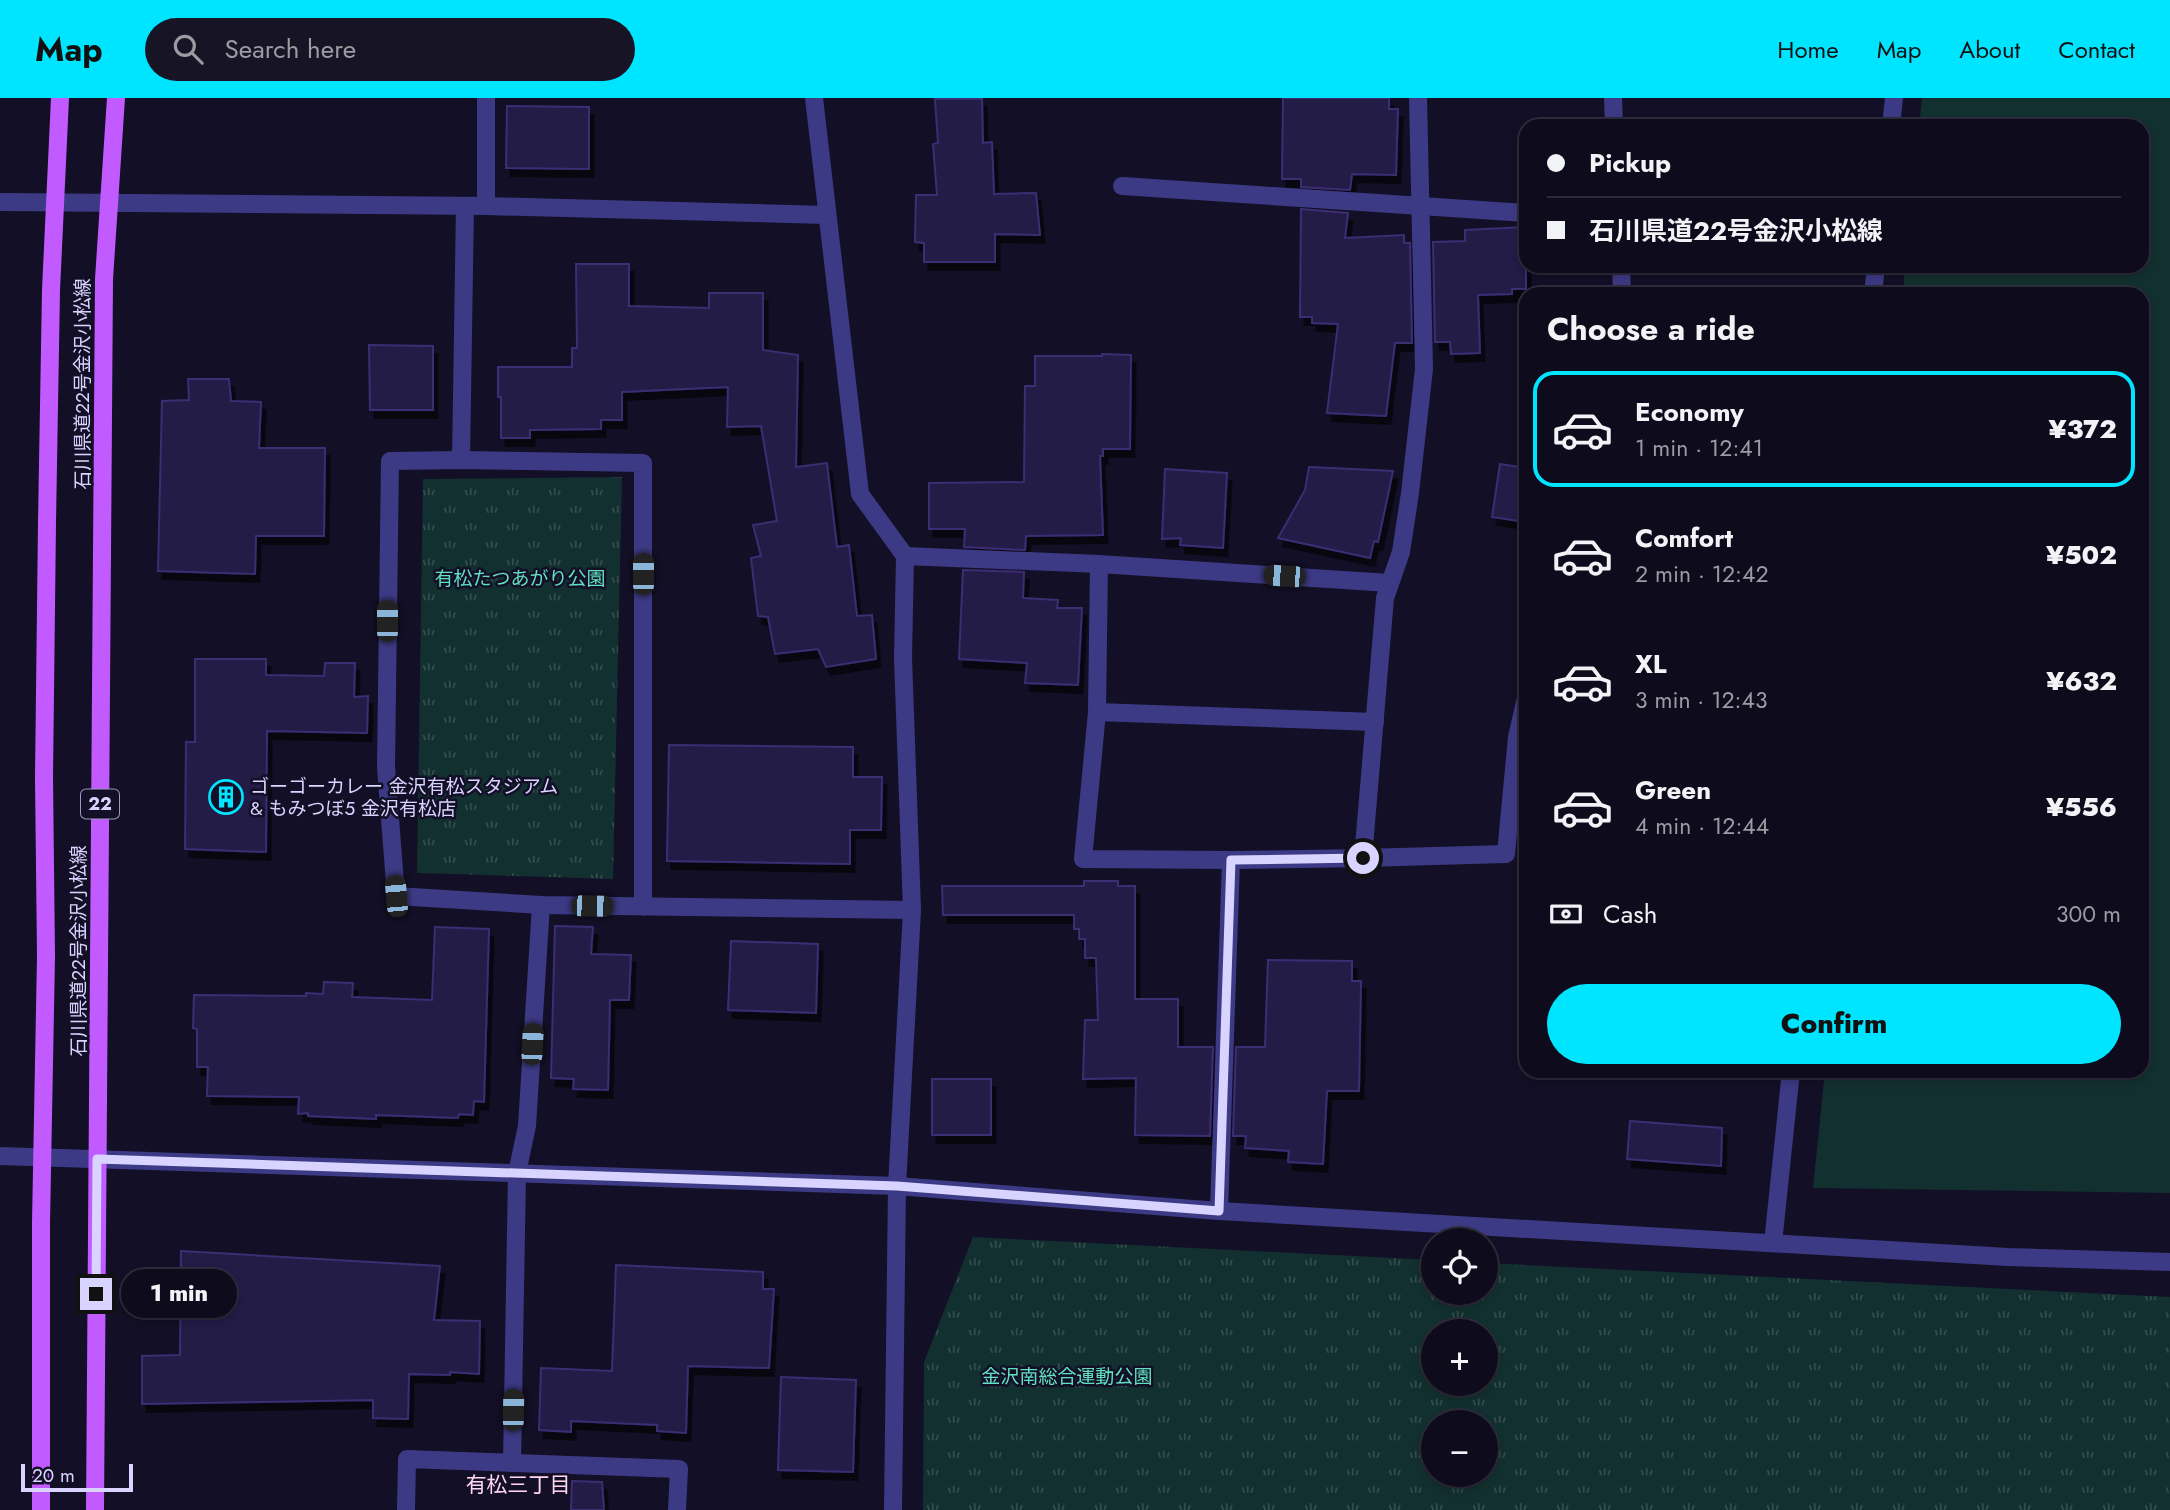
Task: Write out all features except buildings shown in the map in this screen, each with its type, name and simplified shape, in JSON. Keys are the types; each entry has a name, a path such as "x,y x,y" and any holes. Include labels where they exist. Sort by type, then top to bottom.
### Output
{"main road":[{"name":"石川県道22号金沢小松線","path":"41,1510 46,617 51,290 60,98"},
{"name":"石川県道22号金沢小松線","path":"95,1510 104,279 116,98"}],"street":[{"path":"486,98 486,206"},
{"path":"814,98 860,494 905,556 902,658 912,910 897,1186 893,1510"},
{"path":"1363,858 1385,598 1401,552 1424,369 1418,98"},
{"path":"1613,98 1614,119"},
{"path":"1892,119 1894,98"},
{"path":"1122,186 1519,213"},
{"path":"0,202 486,206 827,215"},
{"path":"461,460 465,206"},
{"path":"643,907 643,463 390,461 386,768 396,896 541,905 643,907 912,910"},
{"path":"905,556 1099,564 1391,583"},
{"path":"1099,564 1097,712 1083,859 1231,860 1506,854 1519,728"},
{"path":"1097,712 1375,722"},
{"path":"1219,1211 1231,860"},
{"path":"512,1463 517,1172 527,1126 541,905"},
{"path":"1773,1243 1790,1078"},
{"path":"0,1156 897,1186 1219,1211 2008,1256 2170,1262"},
{"path":"406,1510 407,1459 679,1469 677,1510"}],"green space":[{"path":"1922,98 2170,98 2170,1193 1813,1188 1824,1078 2149,1078 2149,287 1904,287 1904,273 2149,273 2149,119 1920,119"},
{"name":"有松たつあがり公園","path":"622,477 613,879 417,873 423,479"},
{"name":"金沢南総合運動公園","path":"973,1237 1421,1259 1421,1305 1498,1305 1498,1264 2170,1297 2170,1510 923,1510 924,1362"}],"place":[{"name":"ゴーゴーカレー 金沢有松スタジアム & もみつぼ5 金沢有松店","path":"226,797"}],"district":[{"name":"有松三丁目","path":"518,1485"}],"route":[{"path":"96,1294 97,1159 897,1186 1219,1211 1231,860 1363,858"}]}
